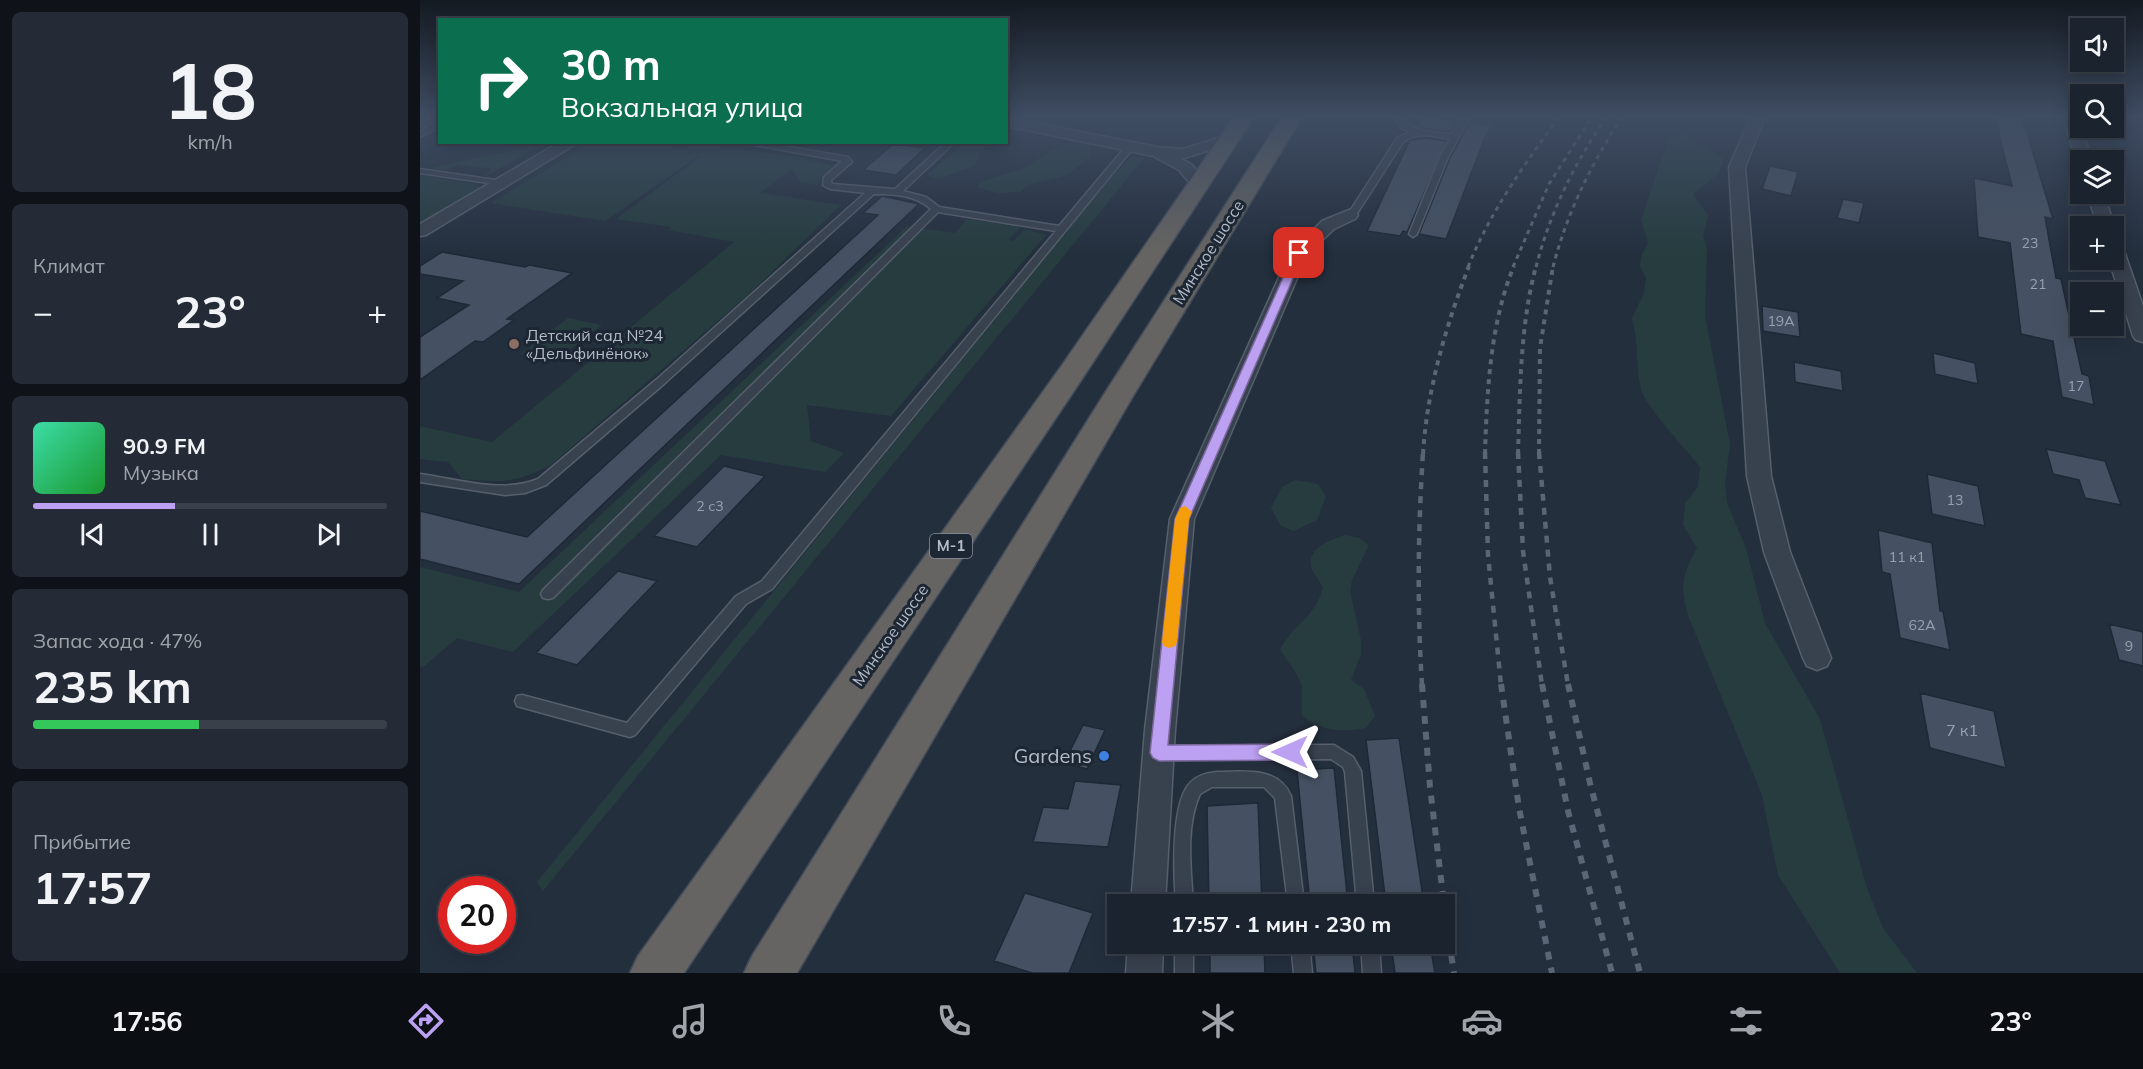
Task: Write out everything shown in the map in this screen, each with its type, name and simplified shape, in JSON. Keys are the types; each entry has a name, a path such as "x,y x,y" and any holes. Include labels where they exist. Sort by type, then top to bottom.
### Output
{"highway":[{"name":"Минское шоссе","path":"655,973 1070,375 1213,162"},
{"name":"Минское шоссе","path":"769,973 1118,396 1264,162"}],"street":[{"path":"420,231 537,162"},
{"path":"1176,162 1185,167 1199,183"},
{"path":"1739,162 1737,167 1759,476 1777,552 1817,658"},
{"path":"1149,894 1159,753 1182,519 1299,253 1328,225 1349,215"},
{"path":"2121,270 2143,336"},
{"path":"1144,973 1145,954"}],"lane":[{"path":"847,162 827,179 826,183 830,186 917,195 936,209 1060,229"},
{"path":"897,192 929,162"},
{"path":"522,701 630,730 741,600 767,585 1117,162"},
{"path":"1349,215 1355,210 1386,162"},
{"path":"1413,234 1442,162"},
{"path":"420,171 502,183"},
{"path":"420,478 505,491 525,489 542,482 661,381 872,191"},
{"path":"548,594 936,209"},
{"path":"1159,753 1334,752 1348,762 1353,771 1365,894"},
{"path":"1184,894 1184,811 1192,789 1202,782 1263,778 1276,784 1283,796 1295,894"},
{"path":"1184,954 1184,973"},
{"path":"1301,954 1304,973"},
{"path":"1371,954 1372,973"}],"green space":[{"path":"456,162 510,162 486,176 483,176 492,169 457,164 446,171 430,168"},
{"path":"559,162 689,162 605,221 491,203"},
{"path":"693,162 820,162 834,166 817,185 801,183 792,169 760,193 841,205 748,295 552,464 519,478 487,481 462,479 448,462 420,459 420,426 492,442 734,242 668,230 671,227 616,219"},
{"path":"942,162 976,162 974,166 939,179 927,175"},
{"path":"1033,162 1083,162 1067,175 1028,185 1020,192 997,193 977,187 982,181 1023,169"},
{"path":"1126,162 1141,162 543,891 537,882 1105,184"},
{"path":"1661,162 1722,162 1719,173 1693,194 1708,215 1703,236 1707,248 1705,316 1730,444 1725,484 1727,503 1746,548 1765,623 1820,719 1867,888 1883,928 1917,973 1840,973 1778,875 1762,795 1689,618 1684,598 1685,574 1697,548 1683,525 1685,503 1698,487 1700,467 1659,418 1642,392 1632,318 1644,293 1646,279 1640,266 1642,254 1648,243 1641,220"},
{"path":"420,175 479,185 479,188 420,223"},
{"path":"967,219 1020,227 1009,240 1013,241 1025,229 1046,235 891,416 807,405 811,441 844,453 825,472 721,455 513,652 457,638 423,667 420,666 420,567 519,592 907,226 955,233"},
{"path":"568,318 602,325 555,361 520,354"},
{"path":"1295,480 1318,484 1326,496 1317,520 1294,531 1281,526 1271,508 1282,487"},
{"path":"1346,535 1359,538 1369,545 1352,580 1350,592 1361,640 1361,654 1351,680 1364,689 1375,716 1366,728 1332,730 1317,725 1302,716 1302,686 1280,650 1291,633 1314,608 1323,588 1312,568 1313,554 1328,541"}],"building":[{"path":"872,162 910,162 896,175 863,170"},
{"path":"1399,162 1438,162 1407,232 1403,231 1400,236 1367,231"},
{"path":"1448,162 1475,162 1446,239 1419,234"},
{"path":"2006,162 2036,162 2053,219 2045,217 2056,278 2061,279 2070,320 2070,336 2074,336 2082,374 2089,376 2094,405 2062,397 2053,341 2021,334 2010,243 1978,237 1974,178 2012,186"},
{"path":"1770,166 1798,172 1791,196 1762,189"},
{"path":"882,196 919,204 519,584 420,559 420,511 527,537 878,215 863,213"},
{"path":"1843,199 1864,203 1859,223 1837,218"},
{"path":"442,252 572,273 507,319 514,320 483,342 475,341 420,380 420,337 469,305 437,298 463,281 420,274 420,266"},
{"path":"1762,306 1798,312 1800,337 1763,331"},
{"path":"1933,353 1975,363 1978,384 1935,374"},
{"path":"1794,362 1841,371 1843,391 1795,382"},
{"path":"2046,449 2105,461 2121,505 2085,498 2079,480 2053,474"},
{"path":"724,466 765,476 697,547 654,536"},
{"path":"1927,474 1978,486 1985,526 1932,514"},
{"path":"1878,530 1932,543 1940,611 1943,611 1950,650 1900,638 1890,574 1882,572"},
{"path":"618,571 657,581 577,665 536,653"},
{"path":"2109,624 2143,632 2143,666 2119,660"},
{"path":"1920,693 1994,711 2006,768 1930,748"},
{"path":"1083,725 1105,730 1087,769 1064,763"},
{"path":"1399,738 1422,894 1385,894 1366,740"},
{"path":"1334,768 1347,894 1309,894 1297,770"},
{"path":"1075,781 1121,785 1108,847 1033,842 1043,807 1068,809"},
{"path":"1258,803 1262,894 1209,894 1207,806"},
{"path":"1025,893 1093,913 1069,973 1032,973 994,961"},
{"path":"1210,954 1264,954 1265,973 1210,973"},
{"path":"1314,954 1353,954 1355,973 1316,973"},
{"path":"1392,954 1432,954 1435,973 1395,973"}],"railway":[{"path":"1468,267 1497,208 1527,162"},
{"path":"1513,267 1549,184 1563,162"},
{"path":"1536,267 1548,227 1578,162"},
{"path":"1553,267 1565,227 1595,162"},
{"path":"1423,454 1433,382 1469,266"},
{"path":"1485,453 1491,358 1500,311 1514,266"},
{"path":"1518,453 1524,335 1536,266"},
{"path":"1539,452 1540,348 1553,266"},
{"path":"1422,685 1419,569 1423,452"},
{"path":"1539,452 1550,577 1568,685"},
{"path":"1485,453 1488,555 1501,685"},
{"path":"1518,453 1523,551 1542,685"},
{"path":"1422,684 1430,787 1443,894"},
{"path":"1501,684 1519,808 1552,973"},
{"path":"1542,684 1568,811 1612,973"},
{"path":"1568,684 1590,783 1640,973"},
{"path":"1451,954 1454,973"}],"slow traffic":[{"path":"1169,642 1182,519 1185,512"}],"place":[{"name":"Детский сад №24 «Дельфинёнок»","path":"514,344"},
{"name":"Gardens","path":"1104,756"}],"route":[{"path":"1290,752 1159,753 1182,519 1299,253"}]}
